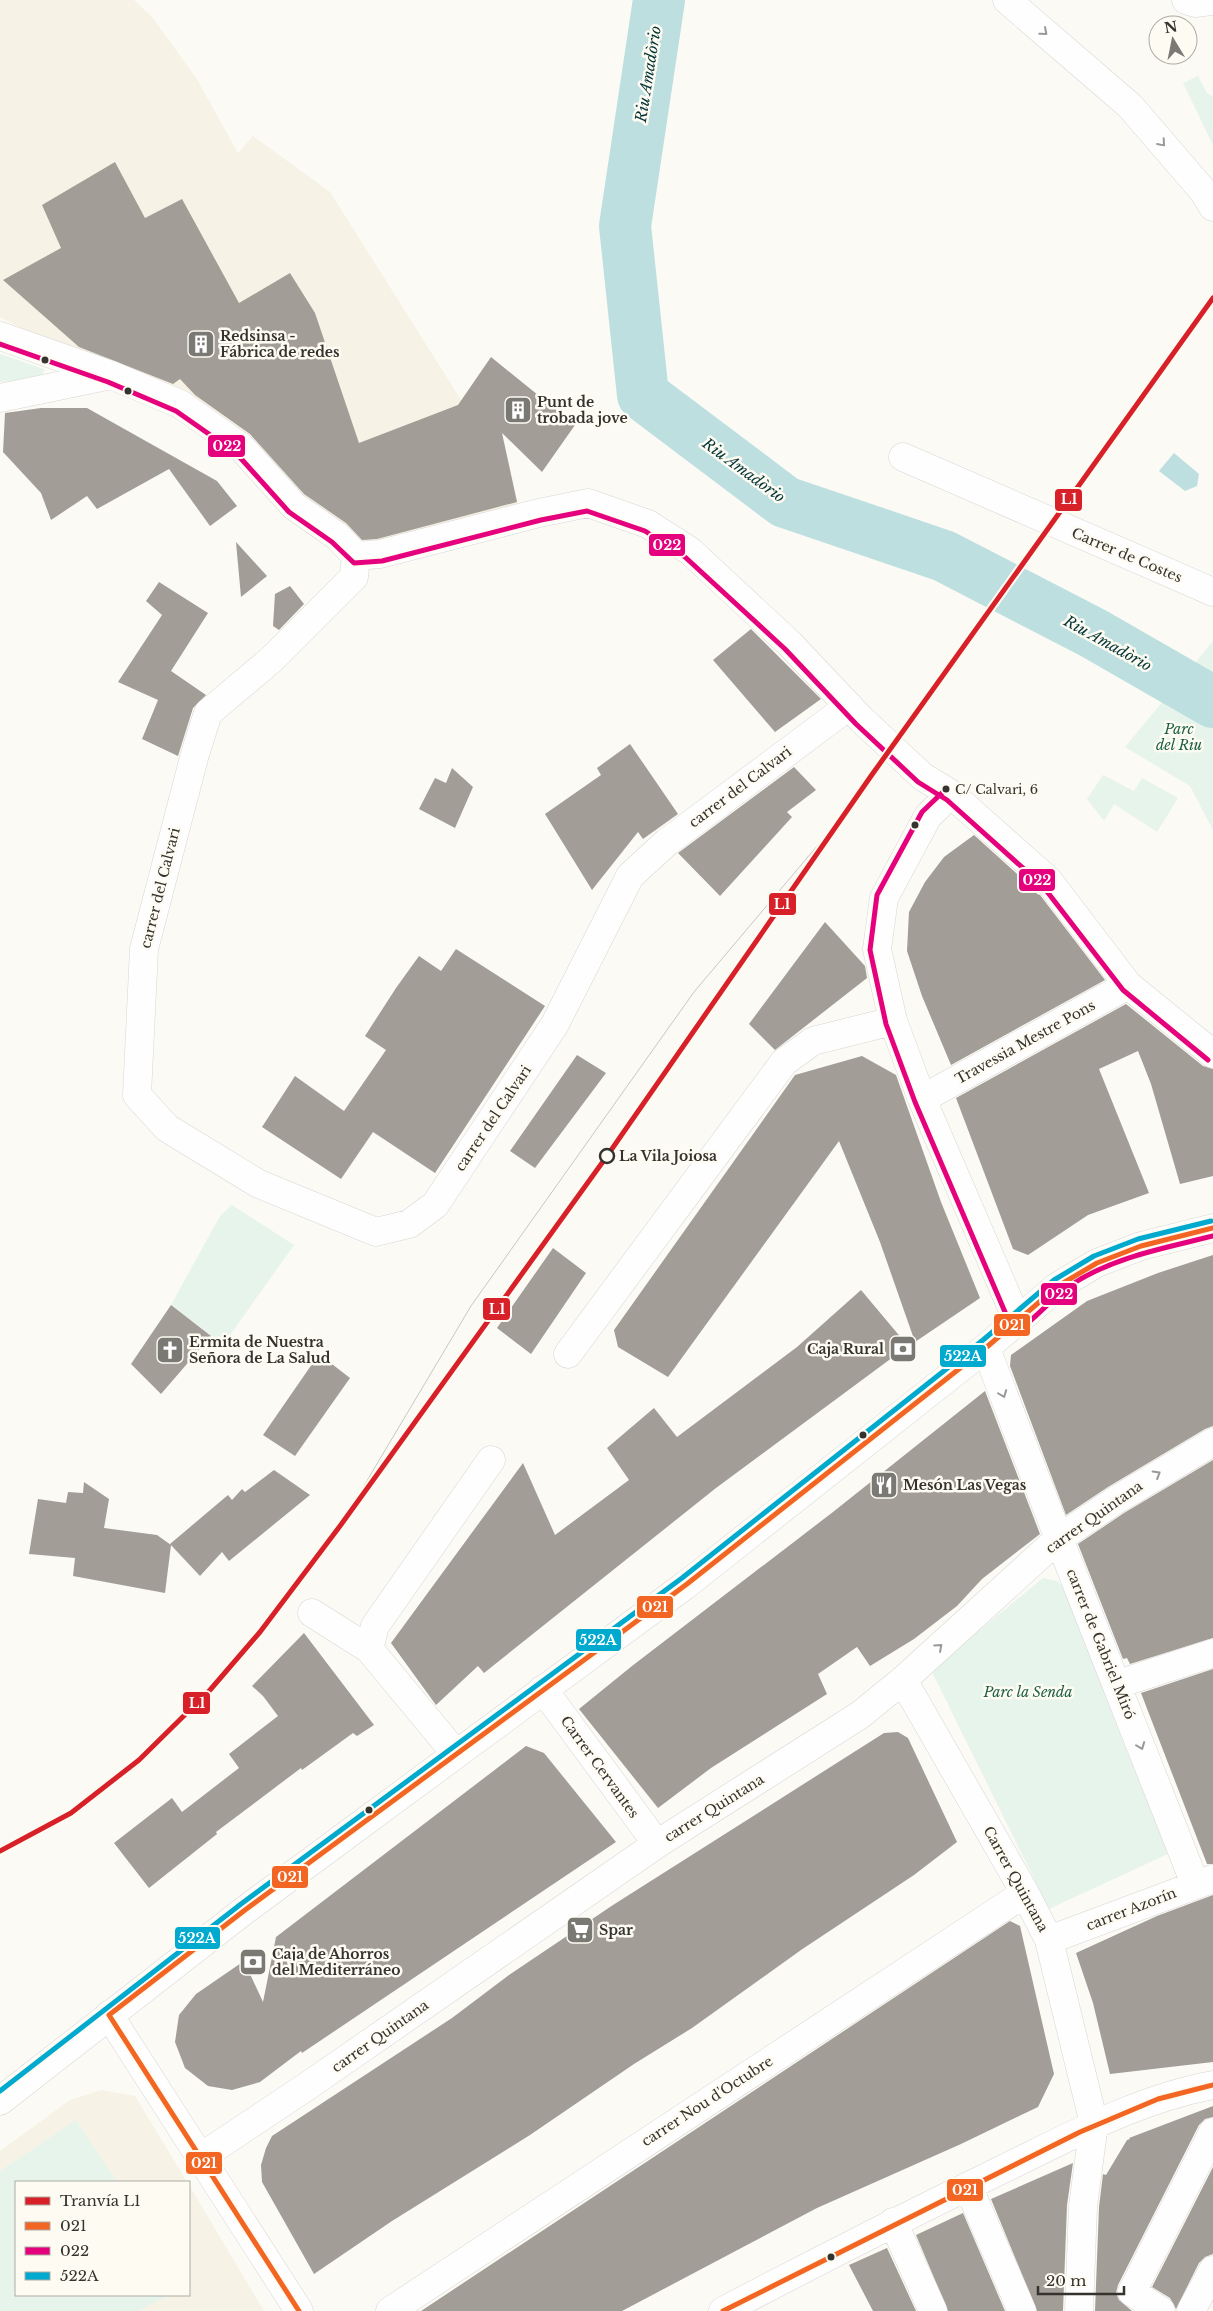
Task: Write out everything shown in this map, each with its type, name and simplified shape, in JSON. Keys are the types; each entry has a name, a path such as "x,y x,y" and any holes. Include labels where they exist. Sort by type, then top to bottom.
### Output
{"street":[{"path":"1007,0 1130,106 1204,192 1213,207"},
{"path":"1186,0 1195,3 1213,1"},
{"path":"0,336 111,375 180,404 241,447 294,506 337,536 356,556 380,554 539,512 588,503 648,524 690,551 790,644 849,706 922,777 951,794 1048,880 1128,985 1213,1054"},
{"path":"0,398 111,375"},
{"name":"Carrer de Costes","path":"903,457 1213,592"},
{"name":"carrer del Calvari","path":"356,556 354,576 272,659 208,713 195,754 144,949 137,1095 167,1128 259,1184 376,1232 409,1224 435,1205 555,1024 630,876 667,842 849,706"},
{"path":"951,794 928,816 884,898 878,949 893,1021 922,1099 1018,1322"},
{"name":"Travessia Mestre Pons","path":"922,1099 1128,985"},
{"path":"568,1354 784,1062 813,1041 893,1021"},
{"path":"0,2101 253,1904 687,1584 986,1348 1058,1286 1097,1263 1141,1246 1213,1228"},
{"name":"carrer de Gabriel Miró","path":"986,1348 1058,1539 1118,1684 1204,1881"},
{"name":"carrer Quintana","path":"201,2157 314,2082 657,1844 860,1715 903,1680 1058,1539 1116,1500 1213,1442"},
{"path":"369,1649 375,1626 490,1460"},
{"path":"312,1613 369,1649 456,1754"},
{"path":"1118,1684 1213,1653"},
{"name":"Carrer Quintana","path":"903,1680 1026,1893 1049,1940 1094,2124"},
{"name":"Carrer Cervantes","path":"543,1689 657,1844"},
{"name":"carrer Azorín","path":"1049,1940 1204,1881"},
{"name":"carrer Nou d'Octubre","path":"390,2311 1026,1893"},
{"path":"109,2015 299,2311"},
{"path":"723,2311 893,2222 1094,2124 1143,2104 1213,2085"},
{"path":"1079,2311 1082,2206 1094,2124"},
{"path":"1162,2311 1132,2292 1213,2132"},
{"path":"968,2186 1022,2311"},
{"path":"893,2222 933,2311"},
{"path":"1191,2311 1213,2270"}],"shaded area":[{"path":"0,0 134,0 152,17 197,79 238,153 253,136 330,192 463,403 504,443 521,517 380,554 111,375 0,317"},
{"path":"101,2090 135,2096 186,2181 15,2181 15,2296 190,2296 190,2187 264,2311 0,2311 0,2151 70,2100"}],"green space":[{"path":"1198,76 1207,93 1213,97 1213,145 1183,83"},
{"path":"0,354 44,369 42,378 0,382"},
{"name":"Parc del Riu","path":"1213,641 1213,830 1190,786 1125,747"},
{"path":"1103,775 1134,791 1142,778 1178,798 1157,832 1114,804 1104,821 1087,799"},
{"path":"232,1205 294,1245 223,1345 171,1305 220,1216"},
{"name":"Parc la Senda","path":"1043,1578 1057,1581 1068,1591 1170,1853 1049,1909 931,1670"},
{"path":"76,2120 116,2181 15,2181 15,2296 168,2296 138,2311 0,2311 0,2171"}],"water":[{"path":"1174,453 1199,474 1197,486 1185,491 1159,471"}],"building":[{"name":"Redsinsa - Fábrica de redes","path":"115,162 145,218 182,199 239,303 290,273 315,313 359,443 458,405 491,357 575,425 542,472 502,433 517,502 377,539 362,540 346,523 304,494 250,434 195,395 180,379 173,384 79,347 3,280 61,248 42,205"},
{"path":"41,408 87,408 217,481 237,506 210,526 169,469 97,509 87,496 51,520 41,493 3,452 5,413"},
{"path":"236,542 267,576 241,597"},
{"path":"159,582 208,613 171,671 206,695 193,708 178,756 142,739 158,700 118,682 162,615 146,601"},
{"path":"290,586 304,604 279,630 273,626 275,594"},
{"path":"751,629 821,699 775,732 713,660"},
{"path":"630,744 678,814 643,839 638,832 592,890 545,814 601,775 597,768"},
{"path":"794,767 816,790 787,812 792,817 720,896 678,853"},
{"path":"452,768 473,787 455,828 419,809 435,778 446,783"},
{"path":"974,835 1040,895 1105,980 951,1065 922,996 907,951 909,912 925,882 944,857"},
{"path":"825,922 865,966 867,978 775,1050 749,1024"},
{"path":"456,949 545,1006 435,1173 373,1132 341,1179 262,1127 295,1076 344,1111 386,1050 365,1036 396,988 419,956 441,971"},
{"path":"1126,1004 1203,1066 1213,1069 1213,1176 1180,1184 1151,1084 1138,1051 1099,1069 1149,1193 1088,1215 1028,1255 1013,1249 956,1098"},
{"path":"577,1055 606,1073 535,1168 510,1151"},
{"path":"862,1056 896,1075 941,1202 980,1298 915,1342 880,1242 839,1141 668,1377 618,1347 614,1330 795,1075"},
{"path":"553,1248 586,1273 531,1354 497,1328"},
{"path":"1213,1255 1213,1426 1108,1487 1066,1515 1010,1366 1011,1355 1087,1301 1158,1273"},
{"path":"861,1290 908,1346 716,1488 484,1673 478,1666 436,1705 391,1643 523,1463 555,1535 629,1480 607,1448 654,1408 677,1437 797,1347"},
{"name":"Ermita de Nuestra Señora de La Salud","path":"171,1305 211,1336 161,1394 131,1364"},
{"path":"319,1354 350,1378 295,1456 263,1435"},
{"path":"985,1391 1040,1534 982,1579 957,1606 914,1639 870,1666 857,1647 818,1674 827,1694 711,1768 658,1808 579,1709 833,1512"},
{"path":"1213,1460 1213,1638 1130,1664 1127,1658 1123,1659 1078,1544 1124,1513"},
{"path":"274,1470 310,1495 229,1561 222,1552 200,1576 170,1544 228,1495 232,1500 242,1489 245,1492"},
{"path":"84,1482 109,1499 104,1528 157,1535 171,1545 165,1593 73,1576 75,1558 29,1554 38,1499 66,1503 68,1492 83,1493"},
{"path":"304,1633 374,1725 357,1736 353,1733 302,1770 301,1768 216,1832 217,1834 149,1888 114,1843 172,1798 182,1812 239,1768 229,1754 278,1716 263,1696 252,1686"},
{"path":"1213,1669 1213,1864 1207,1864 1141,1693"},
{"path":"898,1732 908,1738 957,1842 914,1875 801,1950 692,2028 634,2064 530,2135 392,2221 314,2274 262,2182 261,2165 272,2136 452,2018 509,1975 613,1905 884,1733"},
{"path":"526,1746 544,1753 616,1842 302,2053 301,2051 260,2082 232,2090 208,2086 185,2068 175,2042 179,2015 196,1994 244,1961 263,2002 276,1937"},
{"path":"1213,1895 1213,2062 1110,2074 1093,2003 1076,1953 1157,1916"},
{"path":"1010,1921 1020,1926 1054,2074 1038,2107 961,2144 817,2208 622,2311 421,2311"},
{"path":"1213,2106 1213,2117 1205,2119 1199,2125 1118,2285 1116,2293 1119,2300 1132,2311 1095,2311 1099,2207 1103,2174 1106,2175 1129,2138"},
{"path":"1073,2163 1067,2205 1063,2311 1037,2311 991,2199"},
{"path":"1213,2167 1213,2254 1205,2257 1199,2263 1176,2309 1170,2298 1152,2287"},
{"path":"963,2213 1005,2311 948,2311 916,2235"},
{"path":"887,2248 916,2311 873,2311 849,2265"}],"waterway":[{"name":"Riu Amadòrio","path":"659,0 625,226 643,395 785,502 944,556 1093,633 1213,702"}],"tram line":[{"name":"L1","path":"0,1851 71,1813 139,1760 210,1690 260,1632 340,1526 607,1156 871,776 1213,298"},
{"path":"340,1526 471,1306 694,992 850,807"}],"transit line":[{"name":"022","path":"0,344 108,382 176,411 236,453 289,512 332,542 354,563 382,561 541,520 587,511 645,531 685,557 785,649 856,724 918,782 947,800 1042,885 1123,990 1208,1060"},
{"name":"022","path":"946,789 922,812 877,895 870,950 886,1024 915,1102 1011,1326 1016,1329 1022,1328 1071,1285 1104,1267 1140,1254 1213,1236"},
{"name":"522A","path":"0,2091 241,1904 682,1578 983,1340 1054,1280 1094,1256 1138,1239 1211,1221"},
{"name":"021","path":"109,2015 245,1910 687,1584 988,1346 1058,1286 1097,1263 1141,1246 1213,1228"},
{"name":"021","path":"109,2015 299,2311"},
{"name":"021","path":"723,2311 1080,2132 1158,2099 1213,2085"}],"place":[{"name":"Redsinsa - Fábrica de redes","path":"201,344"},
{"name":"Punt de trobada jove","path":"518,410"},
{"name":"C/ Calvari, 6","path":"946,789"},
{"name":"La Vila Joiosa","path":"607,1156"},
{"name":"Caja Rural","path":"903,1349"},
{"name":"Ermita de Nuestra Señora de La Salud","path":"170,1350"},
{"name":"Mesón Las Vegas","path":"884,1485"},
{"name":"Spar","path":"580,1930"},
{"name":"Caja de Ahorros del Mediterráneo","path":"253,1962"}]}
